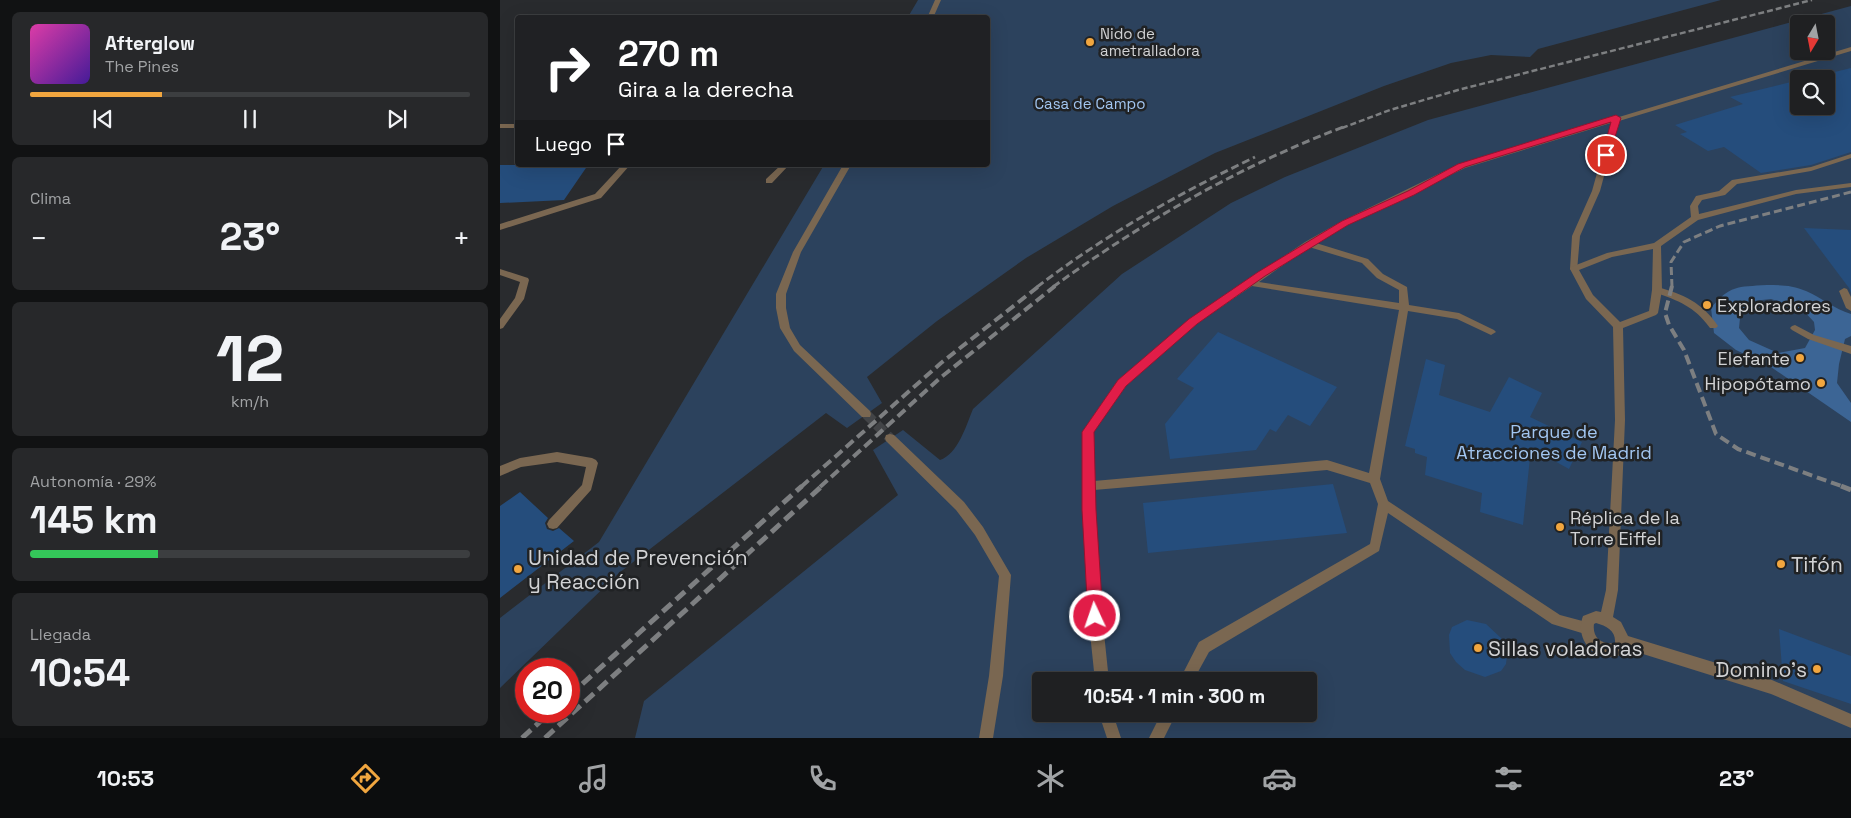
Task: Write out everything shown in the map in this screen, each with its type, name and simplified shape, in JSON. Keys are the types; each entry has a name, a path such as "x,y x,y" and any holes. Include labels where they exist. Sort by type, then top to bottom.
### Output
{"street":[{"path":"931,15 938,0"},
{"path":"1101,672 1096,633 1088,432 1122,383 1193,322 1308,244 1345,223 1411,193 1462,166 1616,118 1851,49"},
{"path":"1606,619 1612,590 1620,420 1618,326 1589,298 1574,269 1576,236 1596,192 1616,118"},
{"path":"500,126 515,126"},
{"path":"1695,218 1694,206 1699,198 1722,193 1735,182 1821,167 1833,159 1851,156"},
{"path":"500,228 598,196 624,167"},
{"path":"768,181 783,167"},
{"path":"846,167 797,252 784,286 780,308 785,328 797,348 866,414"},
{"path":"1574,269 1610,255 1658,245 1695,218 1796,192 1851,184"},
{"path":"1191,672 1204,647 1375,547 1384,504 1374,479 1404,306 1404,289 1380,276 1365,261 1308,244"},
{"path":"1618,326 1653,313 1657,290 1658,245"},
{"path":"500,272 525,280 519,299 500,326"},
{"path":"1249,283 1459,316 1490,332"},
{"path":"1657,290 1684,299 1703,310 1713,326"},
{"path":"1848,294 1851,308"},
{"path":"1795,328 1811,337 1847,349"},
{"path":"890,438 960,506 979,531 1005,575 996,676 986,738"},
{"path":"500,471 520,463 556,457 592,463 587,487 553,524"},
{"path":"1089,486 1327,465 1374,479"},
{"path":"1384,504 1557,620 1585,628"},
{"path":"1596,617 1606,619 1615,624 1621,632 1623,641 1621,648 1614,652 1605,651 1595,645 1588,637 1585,628 1588,620 1596,617"},
{"path":"1623,641 1772,687 1851,721"},
{"path":"1109,722 1114,738"},
{"path":"1156,738 1165,722"}],"green space":[{"name":"Casa de Campo","path":"918,0 1721,0 1538,49 1530,57 1491,55 1451,63 1384,86 1215,153 1113,206 1026,258 937,321 867,377 882,403 847,428 826,413 619,573 531,658 515,658 515,674 500,688 500,618 599,542 823,167 990,167 990,15 909,15"},
{"name":"Parque de Atracciones de Madrid","path":"1851,6 1851,738 635,738 644,701 898,495 873,450 903,430 940,460 946,457 961,439 973,409 1122,274 1231,203 1285,177 1428,120 1790,22 1790,60 1835,60 1835,15 1818,15"}],"shaded area":[{"path":"1782,285 1801,289 1851,314 1851,336 1845,339 1837,383 1851,403 1851,422 1771,367 1736,350 1714,333 1711,308 1718,300 1729,291 1741,287","holes":["1771,299 1803,310 1814,322 1815,330 1805,348 1778,353 1749,340 1739,328 1740,318 1753,301"]}],"building":[{"path":"1851,68 1851,152 1811,165 1761,173 1724,147 1708,151 1680,134 1687,132 1675,125 1743,104 1730,97 1790,82 1790,115 1835,115 1835,72"},
{"path":"500,165 515,165 515,167 587,167 564,200 500,203"},
{"path":"1804,228 1851,230 1851,293 1849,288"},
{"path":"1218,332 1337,387 1310,426 1288,415 1276,432 1270,429 1256,450 1170,459 1165,424 1194,388 1177,379"},
{"path":"1426,359 1445,365 1439,395 1490,412 1509,377 1542,393 1530,417 1582,442 1569,469 1531,448 1523,525 1480,512 1482,493 1425,475 1427,457 1415,453 1415,449 1405,446"},
{"path":"1333,484 1347,533 1148,553 1143,503"},
{"name":"Unidad de Prevención y Reacción","path":"520,492 548,518 545,523 547,529 553,531 559,528 574,541 500,598 500,506"},
{"name":"Sillas voladoras","path":"1467,620 1486,624 1501,638 1507,655 1506,664 1501,671 1485,677 1465,670 1450,653 1449,635 1452,627"},
{"name":"Domino's","path":"1779,629 1851,656 1851,704 1783,681"}],"tunnel":[{"path":"866,414 890,438"}],"railway":[{"path":"1342,128 1390,110 1458,90 1812,0"},
{"path":"1053,287 1122,240 1194,197 1269,158 1346,126"},
{"path":"1037,287 1089,250 1143,216 1255,157"},
{"path":"1672,286 1671,262 1684,242 1720,226 1851,192"},
{"path":"801,487 941,363 1039,286"},
{"path":"820,487 940,378 1055,286"},
{"path":"1672,286 1665,313 1669,325 1684,350 1716,434 1738,449 1844,487"},
{"path":"580,686 802,486"},
{"path":"545,738 822,486"},
{"path":"1841,486 1851,490"},
{"path":"522,738 539,723"}],"place":[{"name":"Nido de ametralladora","path":"1090,42"},
{"name":"Exploradores","path":"1707,305"},
{"name":"Elefante","path":"1800,358"},
{"name":"Hipopótamo","path":"1821,383"},
{"name":"Réplica de la Torre Eiffel","path":"1560,527"},
{"name":"Tifón","path":"1781,564"},
{"name":"Unidad de Prevención y Reacción","path":"518,569"},
{"name":"Sillas voladoras","path":"1478,648"},
{"name":"Domino's","path":"1817,669"}],"route":[{"path":"1095,616 1089,510 1088,432 1122,383 1193,322 1308,244 1345,223 1411,193 1462,166 1616,118 1606,155"}]}
